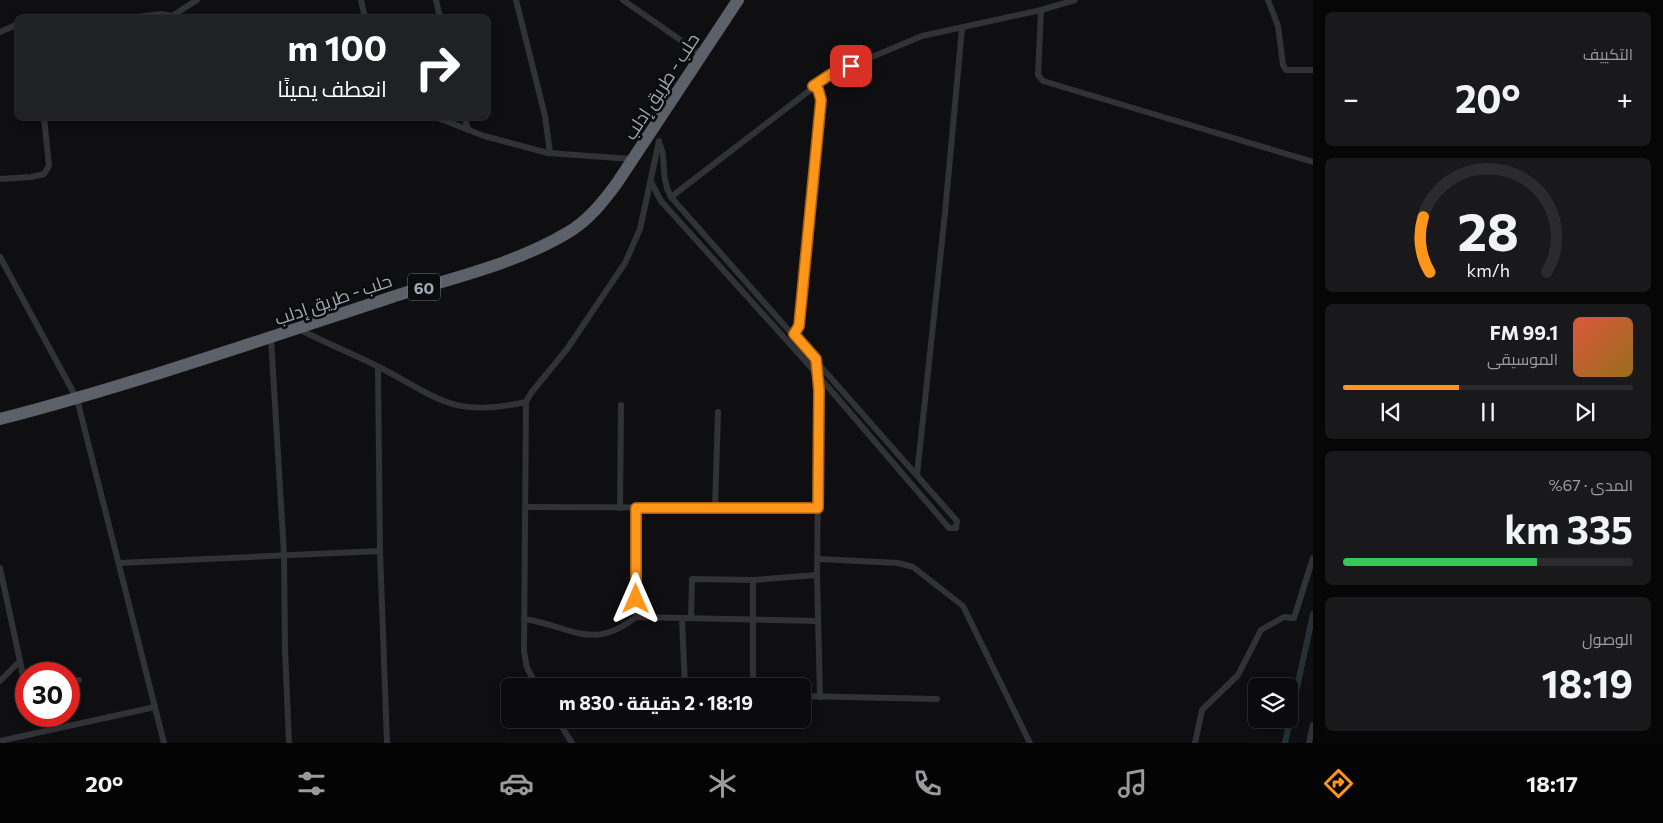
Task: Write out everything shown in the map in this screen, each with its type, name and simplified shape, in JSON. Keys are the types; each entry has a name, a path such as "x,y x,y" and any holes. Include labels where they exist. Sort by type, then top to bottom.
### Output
{"highway":[{"name":"حلب - طريق إدلب","path":"0,420 77,399 271,338 520,256 546,244 586,218 603,202 634,160 655,138 702,55 738,0"}],"street":[{"path":"174,15 197,0"},
{"path":"361,0 364,15"},
{"path":"436,0 439,15"},
{"path":"516,0 545,116 550,153"},
{"path":"623,0 702,55"},
{"path":"671,197 831,74 914,39 1041,10 1075,0"},
{"path":"1268,0 1278,26 1283,65 1286,70 1313,70"},
{"path":"1041,10 1038,75 1043,81 1313,162"},
{"path":"153,15 166,15"},
{"path":"0,32 15,25"},
{"path":"917,475 945,213 962,28"},
{"path":"794,334 799,326 821,100 818,89 813,86"},
{"path":"0,179 32,177 44,174 49,166 44,120"},
{"path":"443,120 468,130 550,153 634,160"},
{"path":"466,120 468,130"},
{"path":"533,678 527,668 524,652 526,402 531,393 567,349 626,263 640,229 651,182 655,138"},
{"path":"651,182 661,201 816,372 950,528 956,528 957,521 794,334 671,197 663,177 662,149 655,138"},
{"path":"0,257 77,399 164,743"},
{"path":"298,329 335,348 378,366 431,397 463,408 478,410 526,402"},
{"path":"271,338 284,554 285,649 289,743"},
{"path":"816,359 819,390 819,559 817,575 820,697"},
{"path":"378,366 380,551 387,743"},
{"path":"620,508 621,405"},
{"path":"715,508 718,412"},
{"path":"525,507 818,508"},
{"path":"636,508 636,617"},
{"path":"118,563 380,551"},
{"path":"1195,743 1202,710 1238,676 1261,630 1284,617 1294,618 1313,558"},
{"path":"819,559 898,563 913,567 963,606 1030,743"},
{"path":"0,568 20,661 0,681"},
{"path":"691,618 692,579 753,580 817,575"},
{"path":"752,678 753,580"},
{"path":"524,619 598,636 612,633 636,617 818,621"},
{"path":"682,618 685,678"},
{"path":"811,696 937,699"},
{"path":"0,741 155,707"},
{"path":"1309,743 1313,725"},
{"path":"563,728 572,743"}],"waterway":[{"path":"1285,743 1313,614"}],"route":[{"path":"636,599 636,508 818,508 819,390 816,359 794,334 799,326 821,100 818,89 813,86 831,74 851,66"}]}
